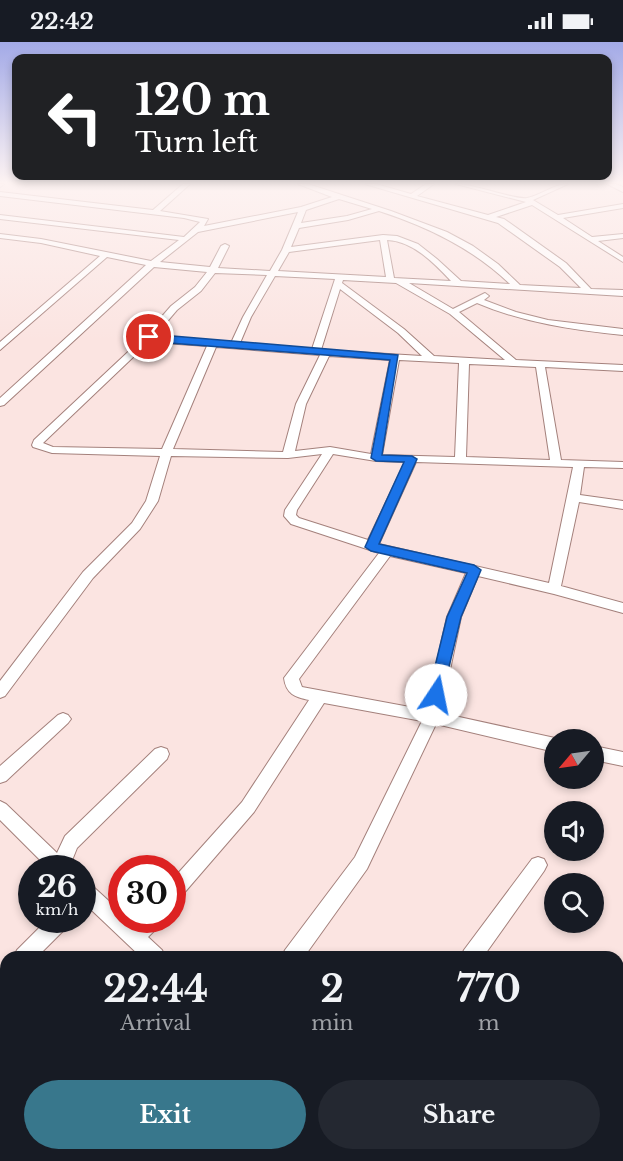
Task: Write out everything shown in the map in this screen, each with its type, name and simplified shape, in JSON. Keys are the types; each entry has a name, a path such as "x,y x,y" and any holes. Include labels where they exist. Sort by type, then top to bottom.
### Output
{"street":[{"path":"2,236 41,241 152,264 213,270 338,280 623,293"},
{"path":"161,236 186,239"},
{"path":"0,403 152,264 189,236"},
{"path":"235,345 247,317 286,250 291,236"},
{"path":"451,236 490,259 518,287"},
{"path":"525,236 563,265 590,292"},
{"path":"588,236 623,260"},
{"path":"592,239 621,236"},
{"path":"286,250 383,237 394,238 418,248 459,284"},
{"path":"383,237 395,281 453,312 512,361"},
{"path":"225,246 213,270 198,289 174,308 147,339 39,440 37,445 52,450 166,453 288,455 330,450 376,458 623,465"},
{"path":"0,347 105,255"},
{"path":"288,455 301,404 321,352 338,280"},
{"path":"338,280 432,359"},
{"path":"453,312 507,286"},
{"path":"477,300 506,313 539,322 623,332"},
{"path":"147,339 395,357 623,368"},
{"path":"0,692 88,575 136,526 152,501 166,453 213,343"},
{"path":"376,458 395,357"},
{"path":"460,461 464,360"},
{"path":"540,364 556,464"},
{"path":"330,450 291,510 291,516 295,521 371,547 554,589 623,608"},
{"path":"371,547 412,459"},
{"path":"554,589 579,465"},
{"path":"574,498 623,505"},
{"path":"387,551 291,678 292,686 298,692 319,698 432,717 544,742"},
{"path":"296,951 361,863 432,717 454,617 474,570"},
{"path":"186,878 248,807 319,698"},
{"path":"0,776 63,719"},
{"path":"66,855 71,842 161,754"},
{"path":"604,755 623,759"},
{"path":"2,814 46,855"},
{"path":"475,951 538,865"},
{"path":"96,903 149,951"},
{"path":"30,951 47,933"},
{"path":"135,938 139,933"}],"route":[{"path":"149,337 147,339 395,357 376,458 412,459 371,547 474,570 454,617 444,651 436,695"}]}
